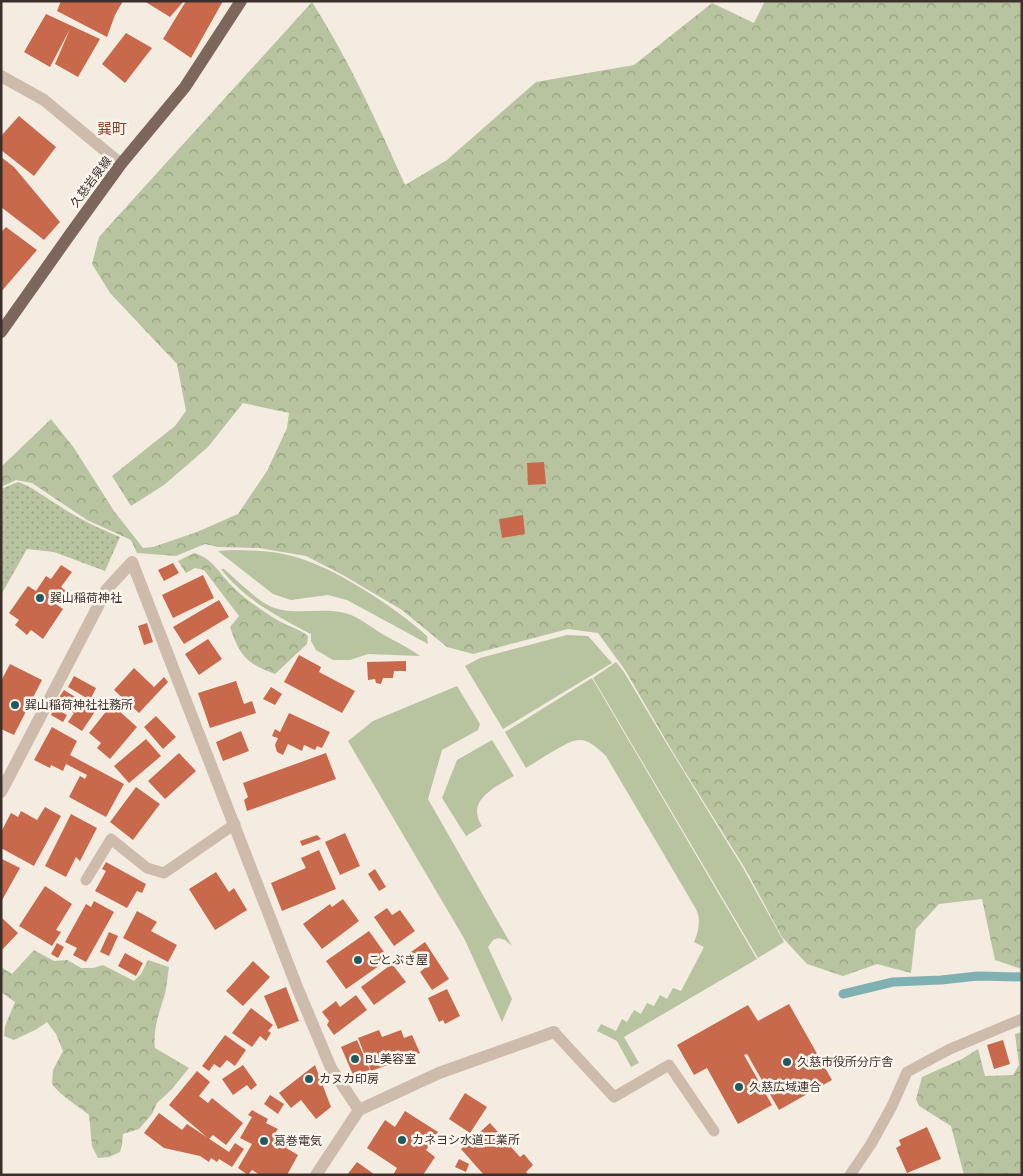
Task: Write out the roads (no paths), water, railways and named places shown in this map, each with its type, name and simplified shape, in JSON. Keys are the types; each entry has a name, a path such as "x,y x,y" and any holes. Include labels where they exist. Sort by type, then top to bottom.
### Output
{"main road":[{"name":"久慈岩泉線","path":"1,332 121,164 185,87 241,1"}],"street":[{"path":"1,76 44,100 121,164"},
{"path":"1,792 107,589 132,562 189,713 235,824 297,987 331,1068 359,1110"},
{"path":"316,1175 359,1110 439,1073 554,1032"}],"lane":[{"path":"86,880 111,839 147,868 164,874 235,824"},
{"path":"850,1175 876,1136 907,1072 950,1049 1022,1019"},
{"path":"554,1032 614,1096 669,1065 714,1131"}],"waterway":[{"path":"843,994 893,982 978,976 1022,977"}],"place":[{"name":"巽山稲荷神社","path":"40,598"},
{"name":"巽山稲荷神社社務所","path":"15,705"},
{"name":"ことぶき屋","path":"358,960"},
{"name":"BL美容室","path":"355,1059"},
{"name":"久慈市役所分庁舎","path":"787,1062"},
{"name":"カヌカ印房","path":"309,1079"},
{"name":"久慈広域連合","path":"739,1087"},
{"name":"カネヨシ水道工業所","path":"402,1140"},
{"name":"葛巻電気","path":"264,1141"}],"district":[{"name":"巽町","path":"112,129"}]}
